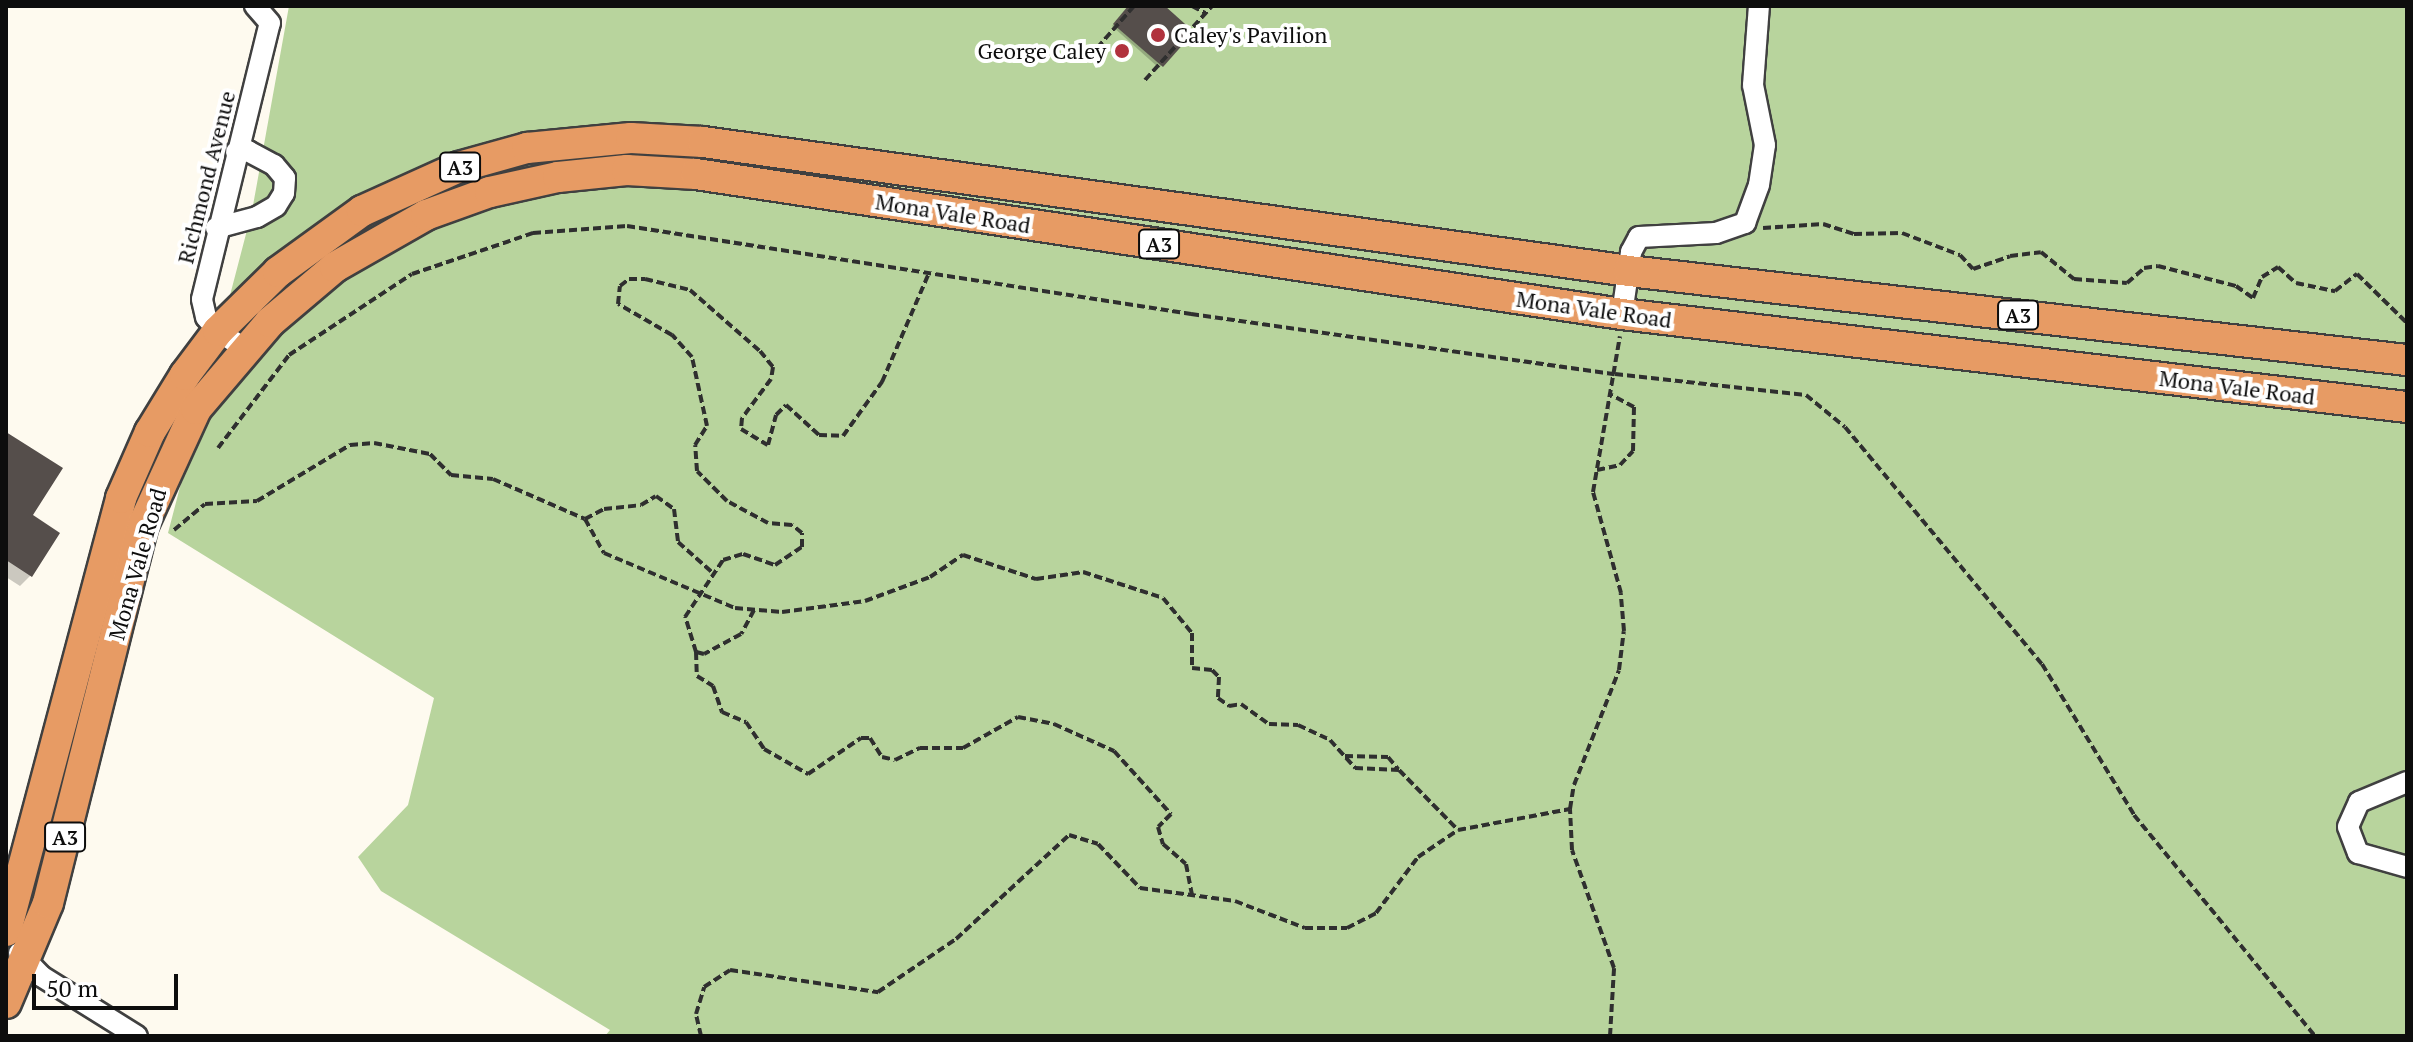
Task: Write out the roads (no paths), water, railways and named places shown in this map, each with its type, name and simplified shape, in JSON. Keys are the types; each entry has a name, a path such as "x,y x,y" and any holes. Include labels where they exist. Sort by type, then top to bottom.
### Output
{"highway":[{"name":"Mona Vale Road","path":"6,931 121,498 166,403 218,331 305,250 362,211 426,180 527,148 620,138 703,142 1629,271 2407,360"},
{"name":"Mona Vale Road","path":"6,1003 27,962 52,890 143,525 196,409 244,348 335,267 426,215 490,192 558,177 627,170 696,174 1622,314 2407,407"}],"street":[{"name":"Richmond Avenue","path":"218,331 206,317 202,299 216,228 270,23 255,6"},
{"path":"1622,314 1629,271 1639,237 1716,233 1745,223 1759,185 1765,145 1753,85 1759,6"},
{"path":"216,228 257,217 276,206 284,193 285,178 274,165 248,151 236,152"},
{"path":"218,331 244,348"},
{"path":"2407,782 2359,802 2348,827 2358,853 2407,867"},
{"path":"6,938 41,976 137,1036"}],"place":[{"name":"Caley's Pavilion","path":"1158,35"},
{"name":"George Caley","path":"1122,51"}]}
